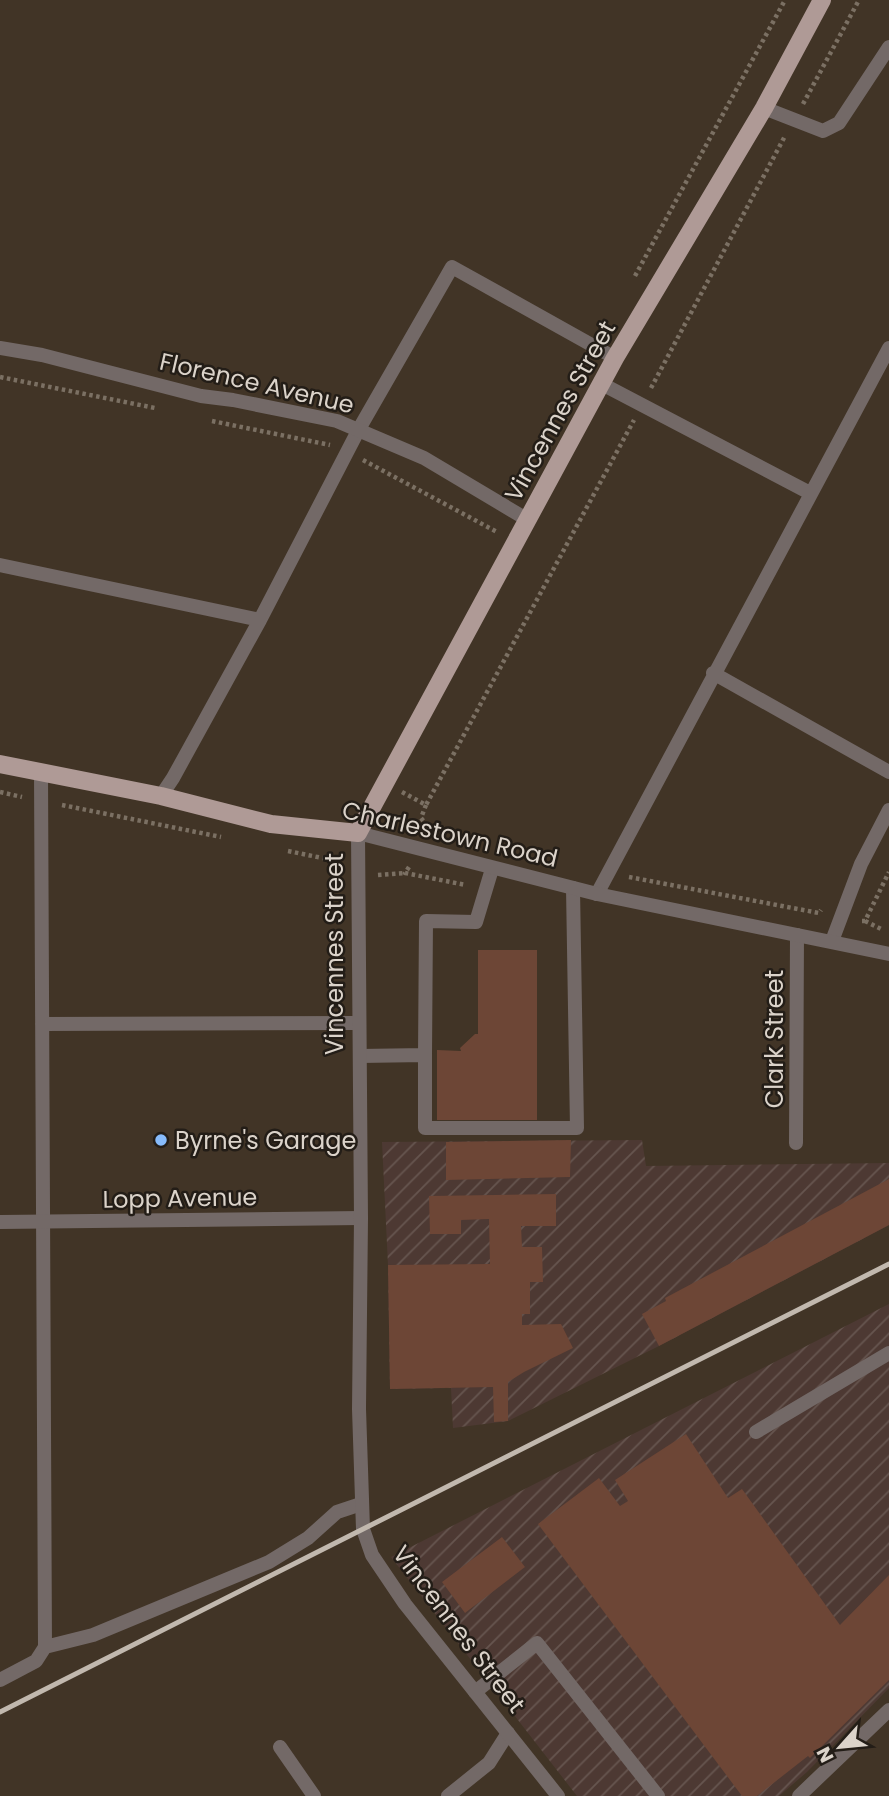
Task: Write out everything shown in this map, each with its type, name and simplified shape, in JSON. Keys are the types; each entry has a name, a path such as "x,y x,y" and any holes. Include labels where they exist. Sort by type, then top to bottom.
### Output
{"main road":[{"name":"Vincennes Street","path":"358,833 615,358 764,108 822,0"},
{"name":"Charlestown Road","path":"0,764 161,796 271,824 358,833"}],"street":[{"path":"764,108 823,131 839,122 889,47"},
{"path":"161,796 260,620 359,429 452,267 615,358"},
{"name":"Florence Avenue","path":"0,348 42,355 201,396 337,421 424,458 528,520"},
{"path":"597,894 889,348"},
{"path":"602,384 810,493"},
{"path":"0,565 260,620"},
{"path":"713,673 889,772"},
{"path":"0,1680 36,1661 45,1647 41,772"},
{"path":"832,941 861,864 889,810"},
{"name":"Charlestown Road","path":"358,833 597,894 889,954"},
{"name":"Vincennes Street","path":"358,833 361,1218 359,1409 363,1530 372,1555 405,1604 558,1796"},
{"path":"492,869 476,922 426,921 425,1128 577,1128 573,888"},
{"name":"Clark Street","path":"796,1143 797,934"},
{"path":"42,1024 359,1023"},
{"path":"360,1056 425,1055"},
{"name":"Lopp Avenue","path":"0,1222 361,1218"},
{"path":"757,1432 889,1353"},
{"path":"45,1647 93,1635 269,1562 309,1538 337,1511 361,1504"},
{"path":"475,1692 537,1643 658,1796"},
{"path":"799,1796 889,1710"},
{"path":"448,1796 489,1763 508,1733"},
{"path":"280,1747 314,1796"}],"path":[{"path":"632,281 785,0"},
{"path":"0,377 156,408"},
{"path":"210,420 337,446 498,533"},
{"path":"493,542 509,510"},
{"path":"0,792 226,838"},
{"path":"426,805 421,818 432,830"},
{"path":"279,849 332,860"},
{"path":"608,872 820,913 824,902"},
{"path":"865,921 889,930"}],"shaded area":[{"path":"642,1140 646,1166 889,1163 889,1225 659,1346 508,1421 453,1428 451,1388 390,1389 382,1142"},
{"path":"889,1304 889,1688 807,1772 779,1796 577,1796 391,1557"}],"building":[{"path":"478,950 537,950 537,1120 437,1120 437,1050 461,1051 460,1048 478,1034"},
{"path":"571,1140 570,1177 446,1180 446,1142"},
{"path":"889,1179 889,1225 659,1346 642,1314 666,1301 665,1298"},
{"path":"556,1194 556,1226 521,1226 522,1247 542,1247 543,1282 530,1282 530,1314 522,1314 522,1325 561,1324 573,1348 508,1382 508,1421 494,1422 493,1387 390,1389 388,1265 490,1264 489,1219 461,1220 461,1234 430,1234 429,1196"},
{"path":"686,1434 728,1498 742,1489 840,1625 889,1575 889,1680 810,1758 808,1756 757,1796 742,1796 538,1524 599,1478 620,1506 628,1501 615,1480"},
{"path":"502,1537 525,1567 465,1613 442,1582"}],"railway":[{"path":"0,1712 889,1264"}],"place":[{"name":"Byrne's Garage","path":"161,1140"}]}
